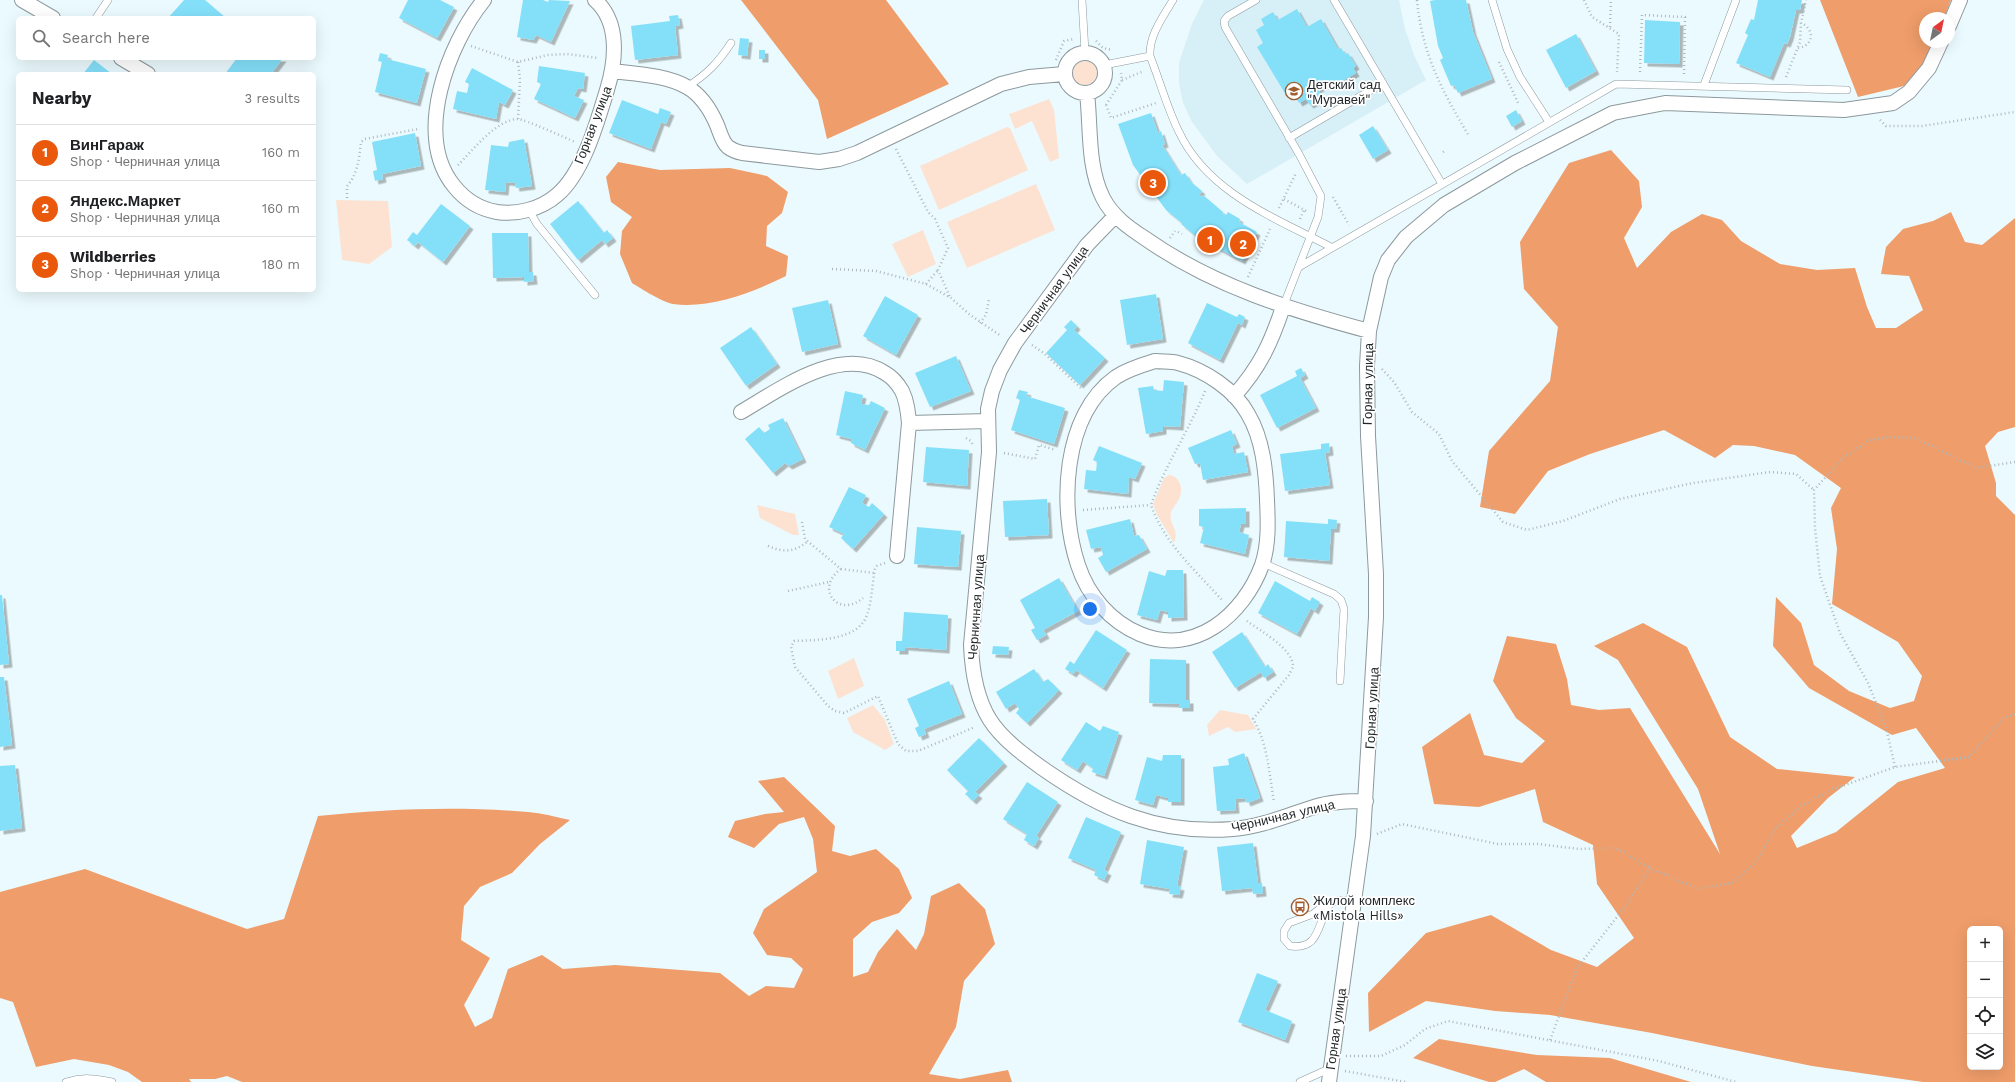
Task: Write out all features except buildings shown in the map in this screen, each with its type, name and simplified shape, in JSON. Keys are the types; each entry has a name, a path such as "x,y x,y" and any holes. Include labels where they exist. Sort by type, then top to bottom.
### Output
{"street":[{"path":"22,0 50,16"},
{"name":"Горная улица","path":"484,0 471,19 459,42 445,76 435,120 435,141 440,161 447,178 460,193 474,204 490,211 506,214 529,210 544,204 557,195 570,179 587,147 600,112 612,66 614,35 609,18 595,0"},
{"path":"1955,12 1960,0"},
{"name":"Горная улица","path":"1331,1073 1366,800 1376,617 1376,574 1368,436 1367,366 1369,331 1381,277 1388,260 1406,237 1444,205 1502,170 1613,113 1665,102 1844,110 1893,103 1909,92 1929,68 1938,48"},
{"path":"1085,52 1096,56 1104,65 1105,78 1102,84 1093,91 1081,93 1070,87 1059,74 1072,57 1085,52"},
{"path":"124,60 145,72"},
{"path":"612,66 687,87 700,98 710,111 724,142 734,151 819,162 839,160 857,153 1001,84 1029,77 1059,74"},
{"path":"1087,93 1091,152 1095,177 1103,198 1115,216 1168,254 1215,279 1283,307 1369,331"},
{"name":"Черничная улица","path":"1115,216 1087,245 1015,343 1000,370 992,392 988,409 989,452 971,645 972,663 978,693 990,720 1026,756 1082,795 1116,811 1168,826 1203,830 1235,829 1288,816 1321,805 1366,800"},
{"path":"1234,396 1256,370 1265,354 1283,307"},
{"path":"1156,361 1178,363 1200,371 1234,396 1249,414 1264,458 1268,522 1263,563 1254,584 1244,599 1220,625 1204,634 1185,640 1166,640 1148,637 1132,631 1100,605 1087,587 1078,566 1071,539 1067,511 1068,486 1070,460 1076,436 1086,412 1100,392 1117,377 1135,368 1156,361"},
{"path":"741,412 793,381 844,364 861,364 878,368 894,381 901,390 906,403 909,423 893,559"},
{"path":"909,423 988,421"}],"lane":[{"path":"97,16 108,0"},
{"path":"1173,0 1149,46 1150,56 1179,132 1206,171 1222,186 1242,200 1331,248"},
{"path":"1256,0 1228,16 1224,21 1225,27 1321,196 1318,217 1283,307"},
{"path":"1334,0 1442,184"},
{"path":"1492,0 1507,49 1520,77 1549,122"},
{"path":"1704,85 1736,0"},
{"path":"1082,1 1085,52"},
{"path":"687,87 706,75 718,62 731,43"},
{"path":"1104,65 1150,56"},
{"path":"1289,138 1383,83"},
{"path":"1299,266 1616,84 1704,85 1847,90"},
{"path":"529,210 537,224 595,295"},
{"path":"1263,563 1334,594 1341,600 1344,608 1340,681"},
{"path":"1330,904 1324,912 1315,938 1309,945 1300,948 1290,946 1284,939 1284,931 1289,923 1313,914 1330,904 1339,900 1354,900"},
{"path":"1300,1082 1331,1073"},
{"path":"66,1082 77,1079 94,1078 112,1082"}],"path":[{"path":"1417,0 1426,47 1442,90 1469,136"},
{"path":"1584,0 1592,17 1619,34 1617,72"},
{"path":"1610,28 1611,0"},
{"path":"1783,83 1800,42 1801,23 1806,0"},
{"path":"1640,72 1642,15 1685,17 1684,74"},
{"path":"1798,48 1804,47 1809,43 1812,37 1811,31 1807,26 1801,23"},
{"path":"1059,74 1060,47 1069,39 1076,38"},
{"path":"1091,39 1094,39 1103,48 1116,50"},
{"path":"459,42 518,62 567,54 612,66"},
{"path":"518,62 520,79 518,119"},
{"path":"1101,107 1106,105 1122,80 1120,68"},
{"path":"1509,87 1519,105"},
{"path":"1106,105 1111,118 1156,102"},
{"path":"1865,107 1886,126 1922,126 2015,112"},
{"path":"447,178 486,136 502,124 518,119 587,147"},
{"path":"347,198 347,186 353,180 357,170 361,142 365,139 418,129"},
{"path":"897,152 928,212 935,219 948,248 938,270 926,284"},
{"path":"1279,208 1295,175"},
{"path":"1283,199 1313,215"},
{"path":"1300,219 1304,210"},
{"path":"1246,280 1271,227"},
{"path":"1176,232 1182,234"},
{"path":"832,269 876,271 926,284 951,298 980,323 1001,336"},
{"path":"938,270 951,298"},
{"path":"980,323 986,315 989,298"},
{"path":"1032,345 1045,354 1081,388"},
{"path":"1376,366 1383,370 1394,382 1412,412 1439,434 1452,461 1503,522 1527,530 1563,521 1620,499 1693,483 1754,474 1770,472 1796,474 1814,490"},
{"path":"1205,391 1197,411 1160,480 1151,505 1162,530 1174,547 1222,600"},
{"path":"1895,767 1886,727 1868,683 1840,633 1820,576 1815,528 1814,490 1844,457 1870,440 1888,437 1915,438 1976,468 2015,462"},
{"path":"966,438 971,440 973,445"},
{"path":"1004,453 1035,459 1039,445 1056,450"},
{"path":"1083,510 1151,505"},
{"path":"802,522 805,539 841,569 874,573"},
{"path":"768,546 778,551 789,551 799,548 808,541"},
{"path":"893,559 877,566 874,573 867,616 857,629 832,639 794,641 791,647 795,667 828,706 835,711 844,713 878,696 898,744 906,751 918,751 975,727"},
{"path":"841,569 833,574 829,582 828,590 832,598 839,604 847,606 856,604 863,598"},
{"path":"788,591 829,582"},
{"path":"1247,621 1284,648 1292,659 1293,667 1289,675 1253,719 1265,745 1274,802"},
{"path":"1376,834 1402,824 1498,844 1538,844 1579,849 1616,848 1650,868 1698,889 1732,883 1756,862 1775,829 1802,805 1834,789 1895,767 1969,757 2003,719 2015,714"},
{"path":"1550,1040 1577,968 1620,914 1650,868"},
{"path":"1406,1082 1331,1073 1340,1057 1357,1055 1381,1056 1405,1045 1425,1029 1448,1021 1659,1061 1736,1082"}],"shaded area":[{"path":"741,0 886,0 949,84 827,139 818,100"},
{"name":"Детский сад \"Муравей\"","path":"1204,0 1399,0 1405,29 1414,55 1426,80 1247,184 1217,156 1192,122 1183,103 1179,83 1179,63 1192,24"},
{"path":"1820,0 1951,0 1946,12 1919,12 1919,48 1932,48 1925,65 1904,86 1858,97"},
{"path":"1085,61 1090,62 1096,68 1096,78 1090,84 1085,85 1080,84 1074,78 1073,73 1074,68 1080,62"},
{"path":"1049,99 1054,110 1059,158 1050,162 1032,121 1015,129 1009,114"},
{"path":"1007,127 1010,128 1028,170 939,210 920,166"},
{"path":"1611,150 1639,181 1642,207 1624,238 1637,268 1671,232 1702,214 1722,220 1741,241 1780,264 1817,270 1855,268 1867,307 1876,328 1896,328 1923,310 1909,276 1881,274 1886,247 1903,229 1933,221 1951,212 1965,242 1982,245 2015,218 2015,427 1998,432 1985,446 1996,483 1996,496 2015,515 2015,1082 1923,1082 1812,1066 1652,1033 1550,1015 1495,1011 1426,1001 1369,1032 1368,993 1426,933 1491,915 1551,950 1597,967 1634,938 1597,884 1593,845 1543,822 1535,789 1479,807 1434,804 1422,747 1470,713 1484,755 1522,763 1545,741 1516,718 1493,681 1507,636 1556,644 1567,679 1571,705 1599,710 1630,708 1720,854 1698,789 1618,660 1594,646 1643,623 1687,647 1730,737 1777,769 1855,777 1828,798 1791,836 1797,848 1836,832 1898,782 1945,768 1916,728 1892,735 1809,688 1773,646 1776,597 1801,623 1814,665 1849,691 1890,708 1914,701 1922,676 1898,642 1832,604 1837,549 1831,508 1841,488 1795,455 1754,446 1733,445 1715,458 1664,430 1590,454 1548,471 1515,514 1480,507 1489,451 1550,381 1558,327 1524,289 1520,242 1569,163"},
{"path":"618,162 660,170 730,168 767,176 788,192 782,213 767,226 766,246 788,256 786,276 760,288 731,298 717,302 687,305 673,304 663,301 632,283 620,254 622,231 632,217 611,202 606,177"},
{"path":"1036,184 1055,230 967,268 947,222"},
{"path":"336,200 388,201 392,247 369,264 342,260"},
{"path":"923,230 936,264 908,277 892,244"},
{"path":"1169,475 1178,480 1181,487 1179,499 1171,513 1171,521 1176,534 1174,543 1157,515 1153,504 1164,478"},
{"path":"757,505 795,514 799,535 793,535 760,518"},
{"path":"854,658 864,686 838,699 828,671"},
{"path":"873,705 885,720 894,744 885,750 853,732 847,718"},
{"path":"1220,710 1248,715 1256,729 1235,732 1228,727 1209,736 1207,725"},
{"path":"784,777 835,826 832,851 850,856 876,849 899,869 912,898 899,913 872,922 853,939 853,977 868,972 878,952 897,929 916,950 924,934 931,896 959,883 985,909 995,944 964,981 956,1027 929,1074 960,1079 1008,1070 1012,1082 242,1082 227,1076 215,1079 189,1079 191,1082 142,1082 128,1072 109,1065 74,1059 36,1067 13,1002 0,998 0,892 85,869 247,929 284,919 318,816 423,809 502,810 544,814 570,820 540,844 512,873 480,887 464,906 461,940 490,958 464,1005 475,1027 492,1018 508,969 542,955 563,969 615,965 720,973 749,996 766,986 794,988 803,969 791,958 767,955 753,933 764,909 817,872 813,839 804,817 779,824 754,848 728,837 735,821 765,814 784,812 758,781"},
{"path":"1439,1039 1537,1055 1610,1058 1691,1082 1546,1082 1524,1069 1495,1082 1489,1082 1413,1058"}],"place":[{"name":"Детский сад \"Муравей\"","path":"1294,91"},
{"name":"Wildberries","path":"1153,183"},
{"name":"ВинГараж","path":"1210,240"},
{"name":"Яндекс.Маркет","path":"1243,244"},
{"name":"Жилой комплекс «Mistola Hills»","path":"1300,907"}]}
